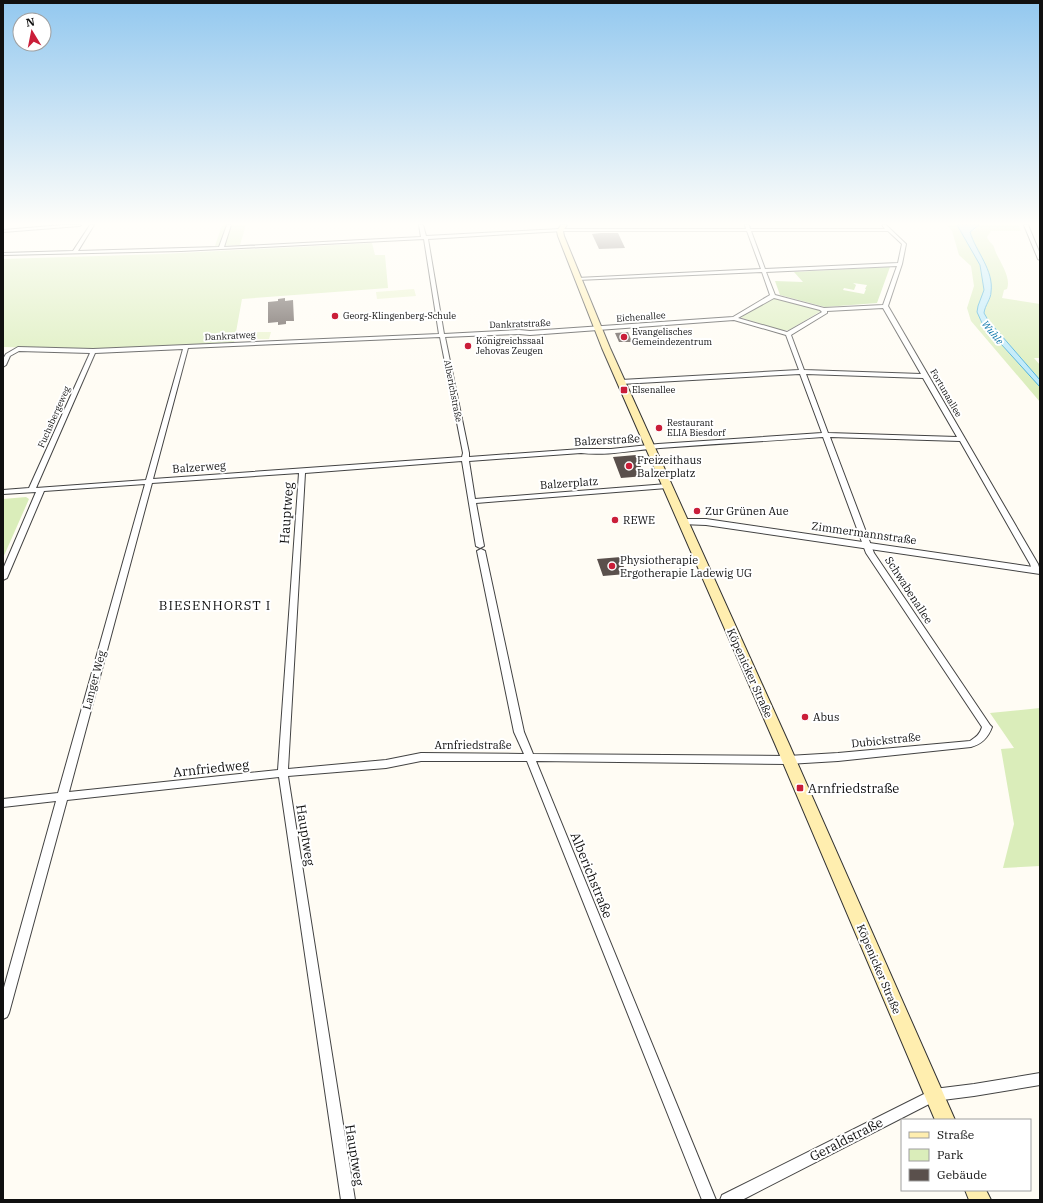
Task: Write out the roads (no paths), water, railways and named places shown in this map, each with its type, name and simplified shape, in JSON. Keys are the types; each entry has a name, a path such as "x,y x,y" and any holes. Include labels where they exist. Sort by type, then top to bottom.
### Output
{"main road":[{"name":"Köpenicker Straße","path":"578,281 597,329 667,486 795,759 945,1119"},
{"path":"976,1191 980,1200"}],"street":[{"name":"Alberichstraße","path":"433,281 442,336 466,454 465,464 516,723 709,1200"},
{"path":"768,281 774,296"},
{"path":"734,318 774,296 824,310 885,306 894,281"},
{"name":"Fortunaallee","path":"885,306 1038,571"},
{"path":"734,318 788,334 825,312 824,310"},
{"name":"Eichenallee","path":"597,329 734,318"},
{"name":"Dankratstraße","path":"442,336 597,329"},
{"name":"Schwabenallee","path":"788,334 870,553 924,636 987,727 984,736"},
{"name":"Dankratweg","path":"3,365 8,355 18,348 93,351 442,336"},
{"name":"Langer Weg","path":"3,1013 186,347"},
{"name":"Fuchsbergeweg","path":"32,490 93,351"},
{"path":"621,382 802,372 926,376"},
{"name":"Balzerstraße","path":"396,464 826,436 962,439"},
{"name":"Balzerweg","path":"3,492 396,464"},
{"name":"Hauptweg","path":"302,471 283,773 348,1200"},
{"name":"Balzerplatz","path":"472,501 667,486"},
{"path":"3,578 41,489"},
{"name":"Zimmermannstraße","path":"684,522 706,522 1038,571"},
{"name":"Dubickstraße","path":"795,759 971,744 984,736"},
{"name":"Arnfriedweg","path":"3,803 283,773 386,764 421,757"},
{"name":"Arnfriedstraße","path":"421,757 795,759"},
{"name":"Geraldstraße","path":"727,1200 934,1095 1040,1079"}],"water":[{"name":"Wuhle","path":"983,281 991,281 991,295 984,313 988,320 1040,380 1040,387 982,323 977,312 984,290"}],"place":[{"name":"Georg-Klingenberg-Schule","path":"335,316"},
{"name":"Evangelisches Gemeindezentrum","path":"624,337"},
{"name":"Königreichssaal Jehovas Zeugen","path":"468,346"},
{"name":"Elsenallee","path":"624,390"},
{"name":"Restaurant ELIA Biesdorf","path":"659,428"},
{"name":"Freizeithaus Balzerplatz","path":"629,466"},
{"name":"Zur Grünen Aue","path":"697,511"},
{"name":"REWE","path":"615,520"},
{"name":"Physiotherapie Ergotherapie Ladewig UG","path":"612,566"},
{"name":"Abus","path":"805,717"},
{"name":"Arnfriedstraße","path":"800,788"}],"district":[{"name":"BIESENHORST I","path":"215,605"}]}
